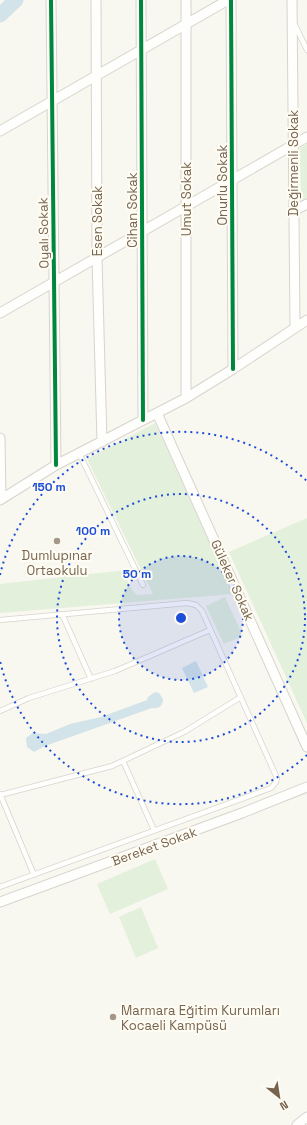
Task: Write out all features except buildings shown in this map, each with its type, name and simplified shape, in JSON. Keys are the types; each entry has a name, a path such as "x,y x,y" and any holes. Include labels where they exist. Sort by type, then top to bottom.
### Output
{"street":[{"name":"Oyalı Sokak","path":"51,0 56,465"},
{"name":"Esen Sokak","path":"96,0 97,257 102,442"},
{"name":"Cihan Sokak","path":"141,0 143,420"},
{"name":"Umut Sokak","path":"186,0 186,398"},
{"path":"0,131 228,0"},
{"name":"Onurlu Sokak","path":"231,0 233,369"},
{"name":"Değirmenli Sokak","path":"292,0 295,327"},
{"path":"0,313 307,137"},
{"path":"293,211 307,204"},
{"path":"1,499 56,465 186,398 307,320"},
{"name":"Güleker Sokak","path":"157,413 307,747"},
{"path":"0,438 1,499"},
{"name":"Bereket Sokak","path":"0,902 242,813 307,787"},
{"path":"297,1125 307,1117"}],"lane":[{"path":"292,17 307,50"},
{"path":"79,453 143,585"},
{"path":"0,620 192,603 199,607 277,778 274,785 0,887"},
{"path":"62,614 91,679"},
{"path":"0,711 29,698 91,679 133,664 210,630"},
{"path":"34,874 0,794 85,774 123,761 184,732 241,697"},
{"path":"123,761 154,830"}],"green space":[{"path":"307,144 307,199 301,202 300,148"},
{"path":"155,423 233,594 0,613 0,584 127,570 129,584 137,595 153,594 87,459"},
{"path":"307,518 307,723 229,552"},
{"path":"225,597 243,636 224,644 206,606"},
{"path":"155,859 168,889 110,914 97,884"},
{"path":"141,907 158,948 136,958 119,917"}],"shaded area":[{"path":"196,661 208,687 194,693 182,668"},
{"path":"155,692 159,693 163,699 162,704 157,708 152,708 45,746 34,752 27,747 26,738 33,733 46,734 70,724 101,717 147,700 148,697"}],"waterway":[{"path":"0,15 16,0"}],"cycle path":[{"path":"51,0 56,465"},
{"path":"141,0 143,420"},
{"path":"231,0 233,369"}],"place":[{"name":"Dumlupınar Ortaokulu","path":"57,541"},
{"name":"Marmara Eğitim Kurumları Kocaeli Kampüsü","path":"113,1017"}]}
